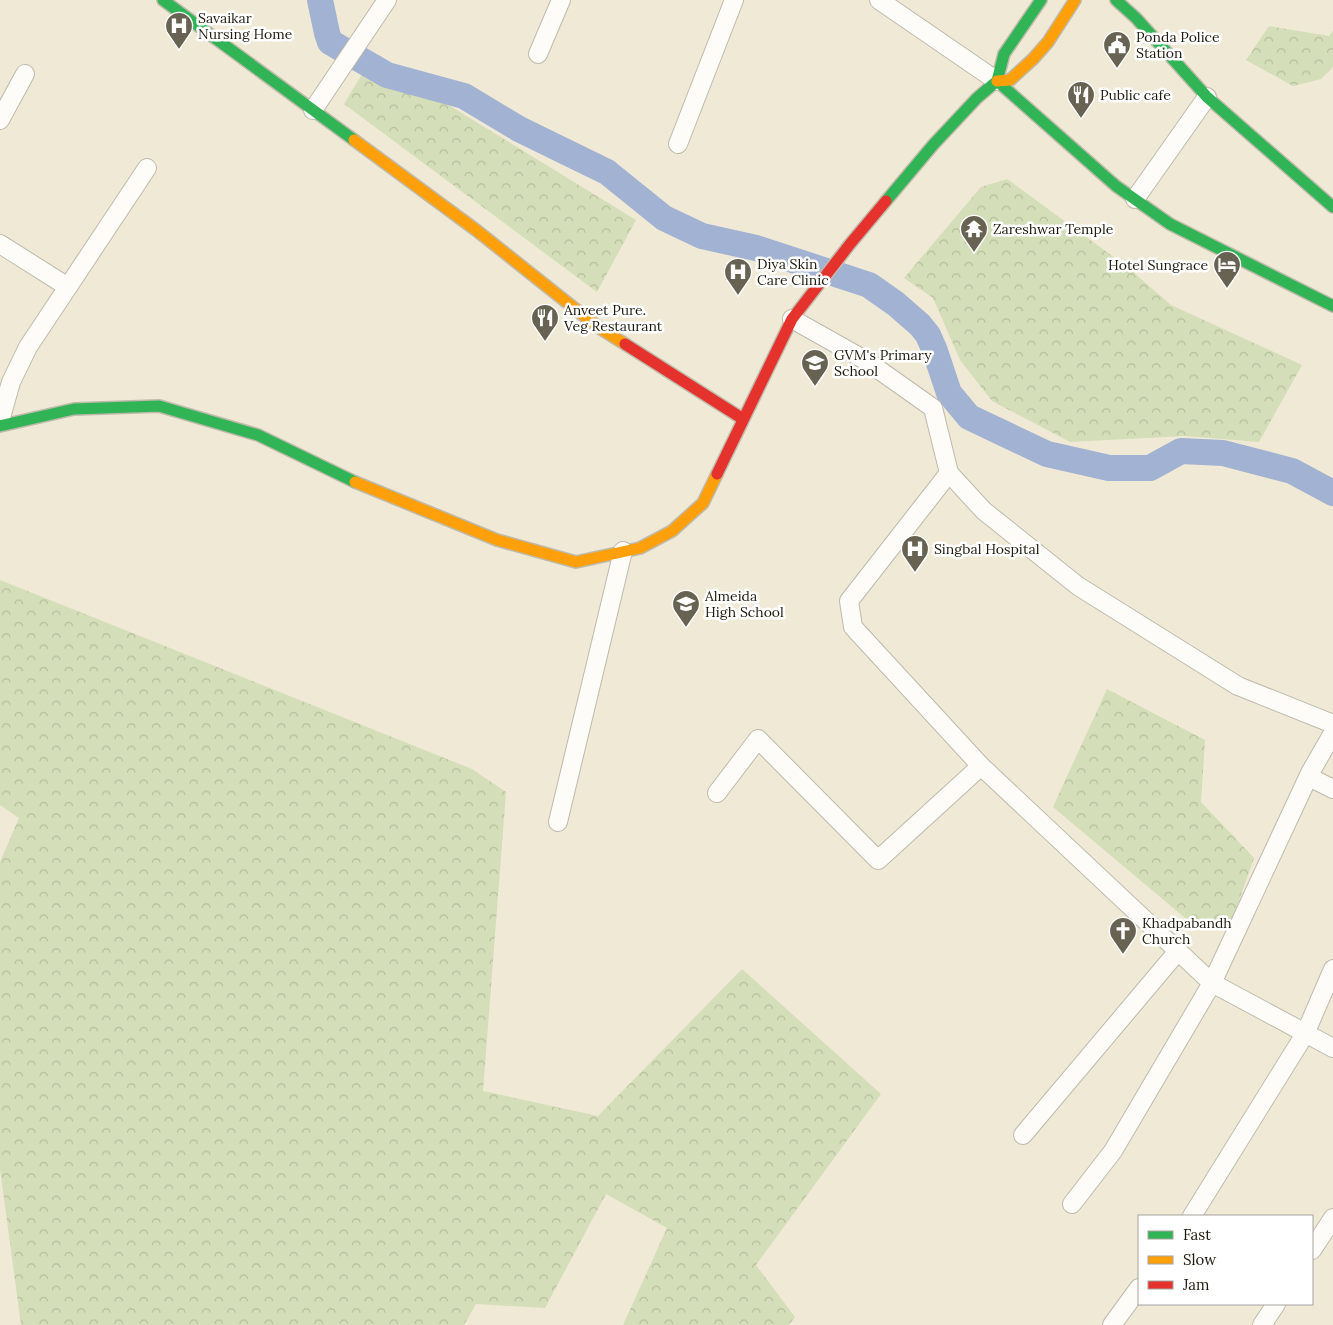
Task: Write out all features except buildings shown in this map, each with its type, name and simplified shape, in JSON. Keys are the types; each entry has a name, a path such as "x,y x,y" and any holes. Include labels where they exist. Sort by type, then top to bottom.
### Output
{"main road":[{"path":"163,0 476,230 598,327 743,419"},
{"path":"0,426 74,409 159,406 258,435 372,490 497,540 576,562 640,548 672,531 702,503 792,319 850,244 934,145 977,98 997,81 1004,54 1041,0"},
{"path":"997,81 1010,80 1034,59 1048,42 1075,0"},
{"path":"1116,0 1136,18 1207,97 1333,207"},
{"path":"997,81 1116,186 1170,224 1333,306"}],"street":[{"path":"313,110 387,0"},
{"path":"538,54 561,0"},
{"path":"678,144 734,0"},
{"path":"879,0 997,81"},
{"path":"0,120 25,74"},
{"path":"1135,199 1207,97"},
{"path":"0,422 11,382 24,355 147,168"},
{"path":"0,244 68,287"},
{"path":"792,319 866,360 933,408 949,473 984,511 1078,586 1238,686 1333,724"},
{"path":"949,473 849,601 853,627 981,766 1212,983 1333,1048"},
{"path":"558,822 623,552"},
{"path":"1072,1204 1113,1151 1212,983 1309,777 1333,733"},
{"path":"717,793 758,739 878,860 981,766"},
{"path":"1309,777 1333,789"},
{"path":"1023,1135 1178,951"},
{"path":"1193,1215 1305,1034 1333,969"},
{"path":"1313,1248 1333,1218"},
{"path":"1112,1325 1138,1289"},
{"path":"1262,1325 1275,1305"}],"green space":[{"path":"1269,26 1329,36 1333,31 1333,67 1321,79 1293,86 1246,60"},
{"path":"372,58 636,220 597,292 344,104"},
{"path":"1007,179 1126,266 1171,305 1302,365 1259,442 1185,436 1070,442 992,401 960,360 933,298 904,278 981,187"},
{"path":"0,580 472,769 506,792 483,1091 598,1116 742,969 881,1094 756,1265 795,1317 789,1325 623,1325 667,1228 606,1194 545,1308 476,1304 464,1325 21,1325 0,1169 0,862 19,818 0,805"},
{"path":"1107,689 1205,740 1201,802 1254,858 1229,929 1197,928 1053,807"}],"waterway":[{"path":"320,0 330,42 387,75 464,96 519,129 607,172 664,218 702,236 756,248 869,285 896,304 920,325 928,335 949,393 969,417 1047,454 1109,468 1150,468 1181,451 1223,453 1292,471 1333,493"}],"traffic: fast":[{"path":"163,0 354,140"},
{"path":"886,201 933,145 977,98 997,81 1004,54 1041,0"},
{"path":"1116,0 1136,18 1207,97 1333,207"},
{"path":"997,81 1116,186 1170,224 1333,306"},
{"path":"0,426 74,409 159,406 258,435 355,482"}],"traffic: slow":[{"path":"997,81 1010,80 1033,59 1048,42 1075,0"},
{"path":"354,140 476,230 598,327 625,344"},
{"path":"355,482 497,540 576,562 640,548 672,531 703,503 717,474"}],"traffic: jam":[{"path":"717,474 792,319 886,201"},
{"path":"625,344 743,419"}],"place":[{"name":"Savaikar Nursing Home","path":"179,50"},
{"name":"Ponda Police Station","path":"1117,69"},
{"name":"Public cafe","path":"1081,119"},
{"name":"Zareshwar Temple","path":"974,253"},
{"name":"Hotel Sungrace","path":"1227,289"},
{"name":"Diya Skin Care Clinic","path":"738,296"},
{"name":"Anveet Pure. Veg Restaurant","path":"545,342"},
{"name":"GVM's Primary School","path":"815,387"},
{"name":"Singbal Hospital","path":"915,573"},
{"name":"Almeida High School","path":"686,628"},
{"name":"Khadpabandh Church","path":"1123,955"}]}
